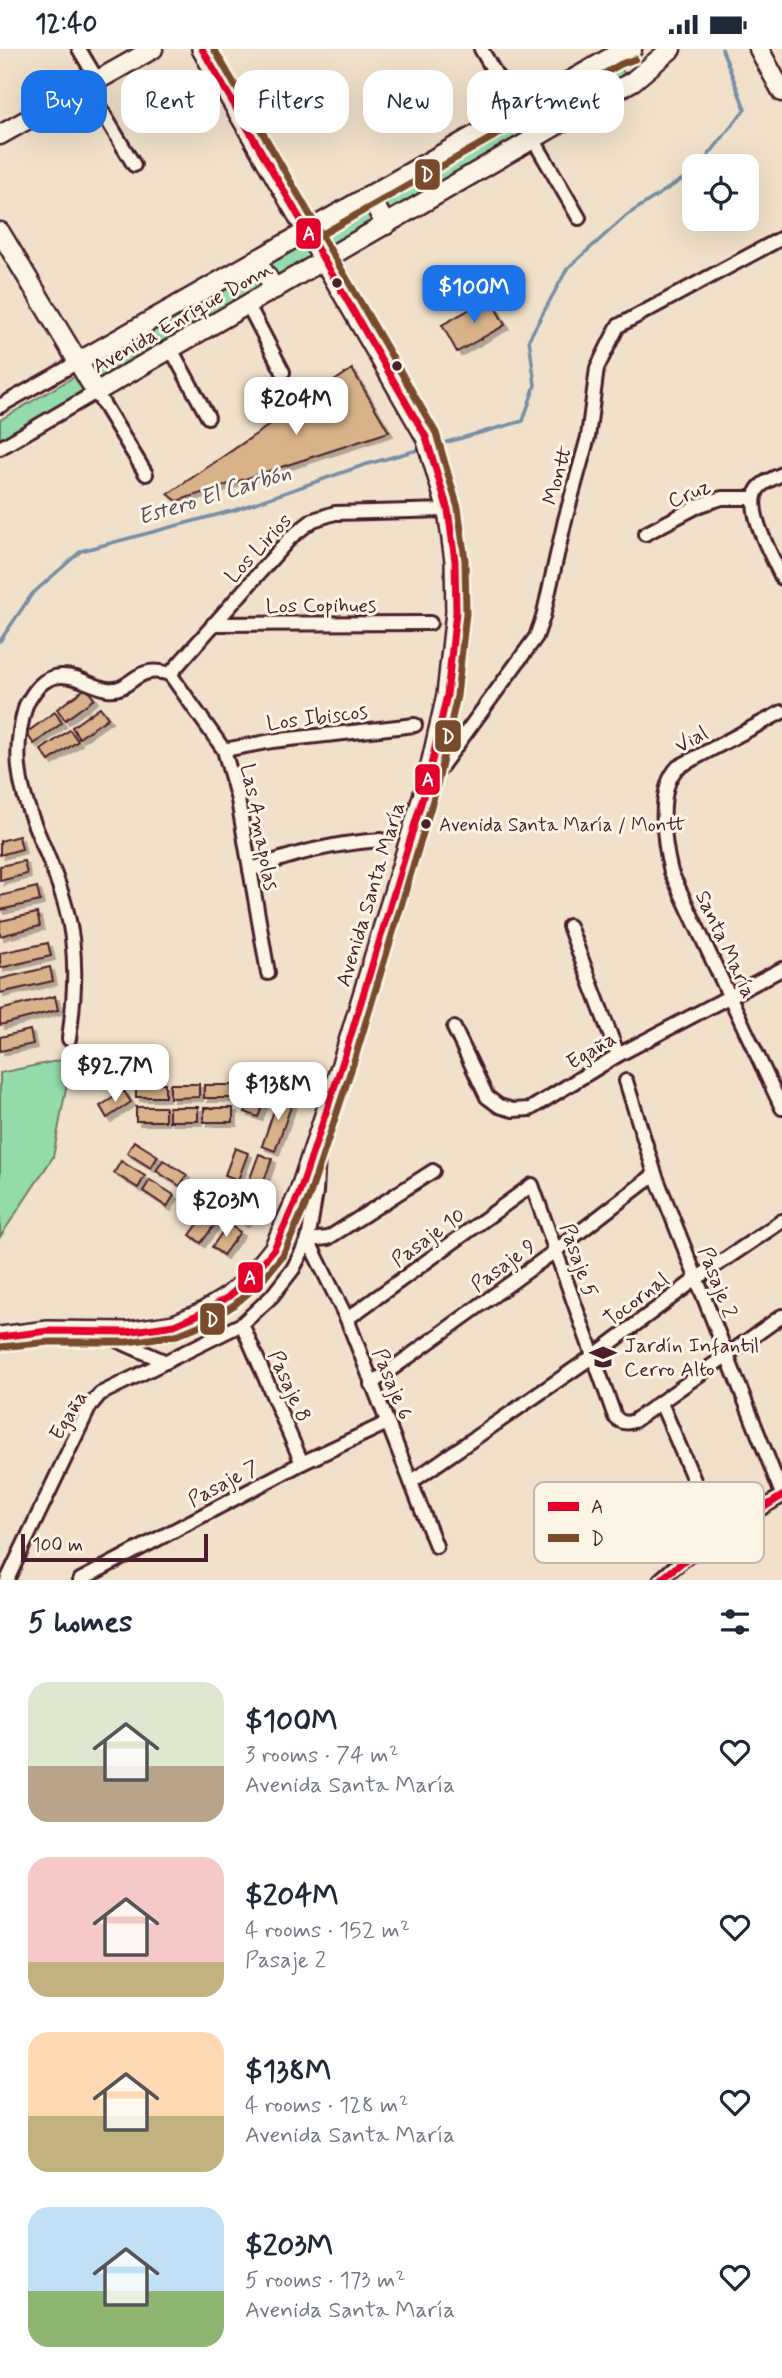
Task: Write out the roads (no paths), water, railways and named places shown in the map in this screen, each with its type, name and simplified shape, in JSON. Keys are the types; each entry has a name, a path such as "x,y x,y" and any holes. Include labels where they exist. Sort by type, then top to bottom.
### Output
{"main road":[{"name":"Avenida Santa María","path":"0,1337 47,1331 135,1332 174,1325 214,1307 242,1287 264,1262 282,1234 319,1135 426,787 443,715 455,625 455,561 448,510 426,437 202,49"}],"street":[{"path":"79,49 87,70"},
{"path":"107,75 153,49"},
{"path":"481,49 493,70"},
{"name":"Avenida Enrique Donn","path":"589,70 632,49"},
{"path":"644,49 651,58 649,69"},
{"name":"Avenida Enrique Donn","path":"0,448 633,81 671,49"},
{"path":"759,49 782,92"},
{"path":"107,112 134,165"},
{"path":"0,135 21,123"},
{"name":"Avenida Enrique Donn","path":"0,406 478,133"},
{"path":"530,133 579,218"},
{"path":"369,195 386,225"},
{"path":"0,232 146,474"},
{"name":"Montt","path":"426,787 536,637 588,437 597,368 618,326 782,238"},
{"path":"256,260 275,289"},
{"path":"248,305 283,372"},
{"path":"171,349 208,417"},
{"path":"782,474 760,486 754,498 754,512 782,578"},
{"name":"Cruz","path":"645,534 700,505 722,498 754,498"},
{"name":"Los Lirios","path":"170,674 297,530 313,520 335,513 448,510"},
{"name":"Los Copihues","path":"213,624 429,623"},
{"path":"69,1039 75,990 70,926 50,864 24,819 13,791 9,764 12,738 33,693 46,680 69,677 113,689 123,686 141,673 152,671 170,674"},
{"name":"Las Amapolas","path":"170,674 224,750 238,800 268,973"},
{"name":"Vial","path":"671,872 664,820 667,787 671,776 683,763 782,712"},
{"name":"Los Ibiscos","path":"224,750 272,741 415,726"},
{"path":"250,870 324,847 381,840"},
{"name":"Santa María","path":"671,872 782,1108"},
{"path":"569,926 618,1055"},
{"name":"Egaña","path":"454,1028 487,1097 499,1106 513,1110 530,1109 618,1055 782,969"},
{"name":"Pasaje 2","path":"626,1081 655,1174 782,1495"},
{"name":"Egaña","path":"7,1580 90,1406 100,1395 242,1324 272,1296 293,1269 308,1240 316,1192 319,1135"},
{"path":"308,1240 328,1238 433,1171"},
{"name":"Pasaje 9","path":"371,1384 555,1251 655,1174"},
{"name":"Pasaje 5","path":"532,1185 615,1417 623,1423 634,1421 662,1403"},
{"name":"Pasaje 10","path":"346,1319 532,1185"},
{"name":"Tocornal","path":"411,1482 782,1221"},
{"name":"Pasaje 6","path":"308,1240 346,1319 436,1546"},
{"path":"695,1482 662,1403 782,1317"},
{"name":"Pasaje 8","path":"242,1324 302,1463"},
{"path":"95,1331 166,1362"},
{"name":"Pasaje 7","path":"80,1580 302,1463 387,1423"},
{"path":"764,1506 782,1495"},
{"path":"660,1580 679,1563"}],"waterway":[{"name":"Estero El Carbón","path":"709,154 745,109 722,49"},
{"name":"Estero El Carbón","path":"436,445 523,421 535,385 529,339 567,269 627,215 682,179"},
{"name":"Estero El Carbón","path":"0,641 32,594 81,551 235,510 364,465 421,449"}],"place":[{"name":"Avenida Santa María / Montt","path":"426,824"},
{"name":"Jardín Infantil Cerro Alto","path":"603,1357"}]}
